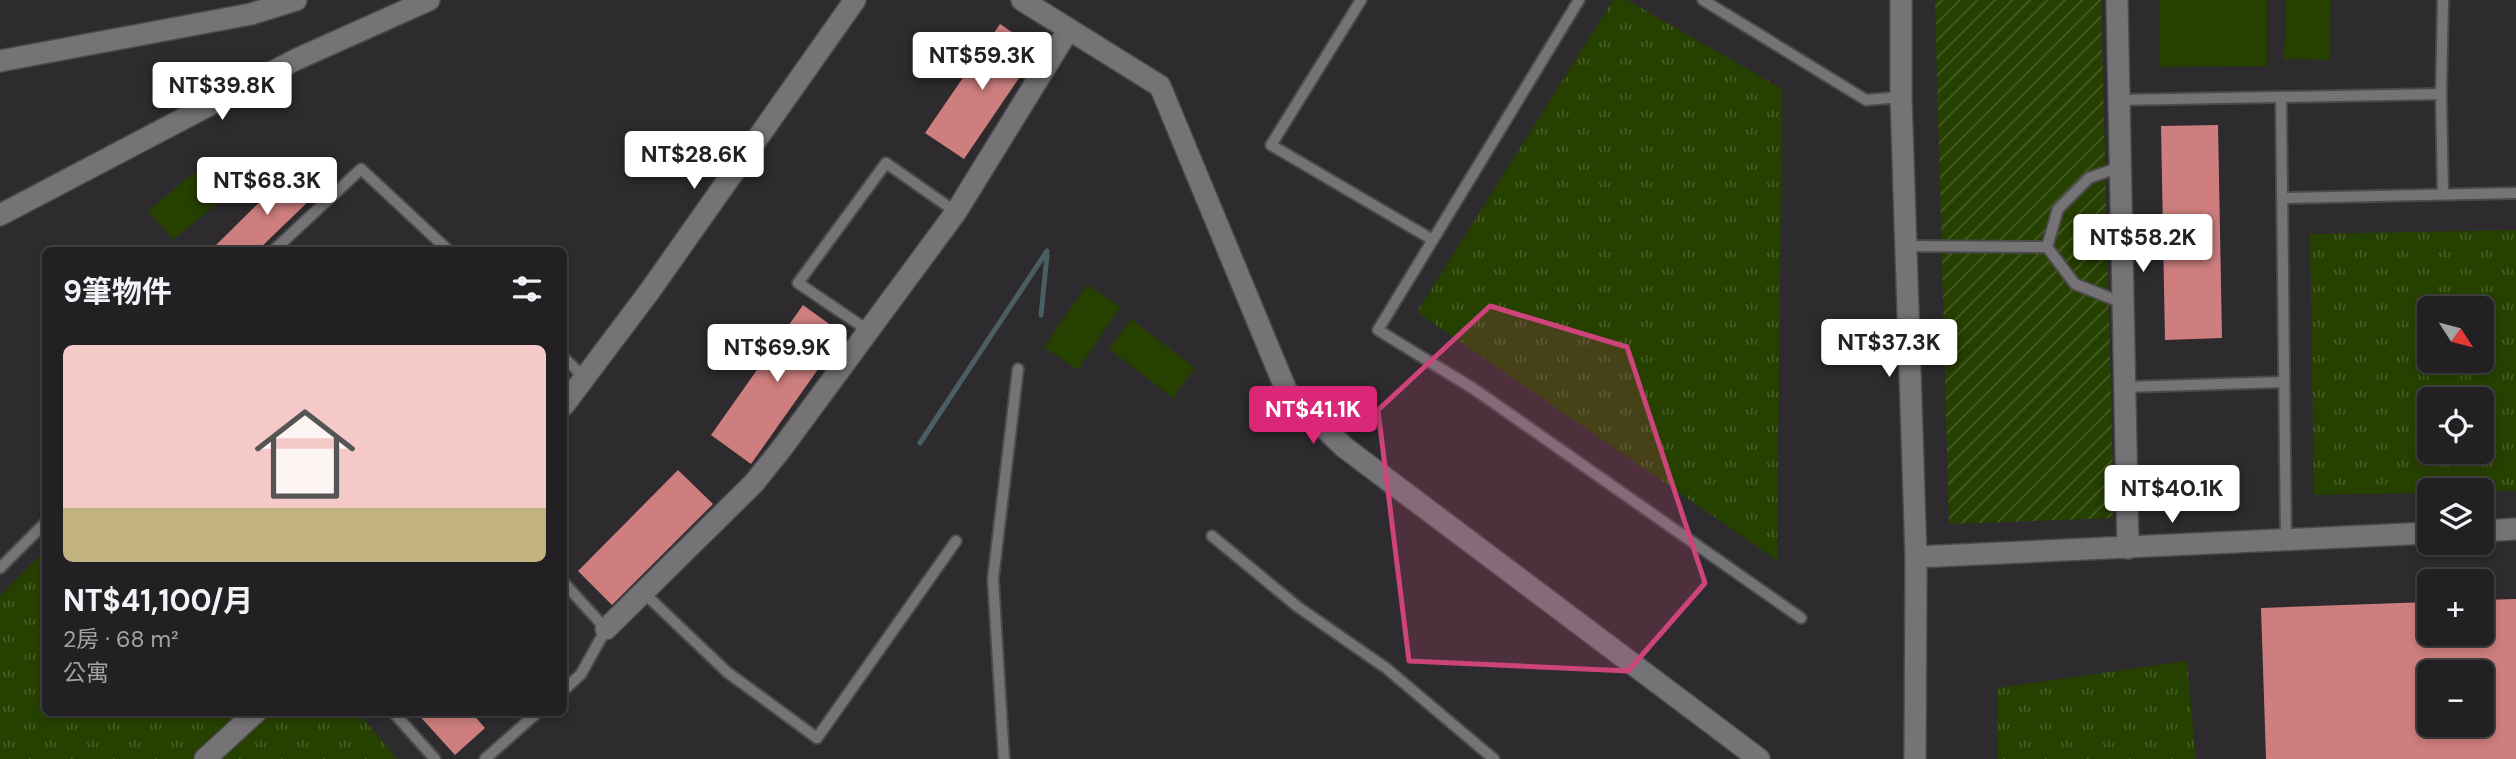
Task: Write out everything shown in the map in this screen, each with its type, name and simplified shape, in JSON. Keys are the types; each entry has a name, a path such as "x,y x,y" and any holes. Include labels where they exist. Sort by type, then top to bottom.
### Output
{"street":[{"path":"0,61 251,13 296,0"},
{"path":"0,215 297,60 429,0"},
{"path":"567,401 649,292 855,0"},
{"path":"1022,0 1160,86 1287,392 1344,447 1759,759"},
{"path":"1901,0 1900,97 1916,557 1915,759"},
{"path":"2117,0 2128,548"},
{"path":"606,629 754,483 956,212 1069,29"},
{"path":"2494,530 2516,529"},
{"path":"1916,557 2417,534"},
{"path":"205,759 252,716"}],"lane":[{"path":"1361,0 1271,145 1433,240"},
{"path":"1579,0 1378,330 1474,389 1801,618"},
{"path":"1703,0 1866,100 1900,97"},
{"path":"2443,0 2443,194"},
{"path":"2119,100 2441,94"},
{"path":"2281,98 2286,541"},
{"path":"869,331 799,283 886,163 956,212"},
{"path":"2047,247 2058,209 2089,178 2120,167"},
{"path":"277,247 361,169 445,247"},
{"path":"2283,198 2516,193"},
{"path":"1905,246 2047,247"},
{"path":"2047,247 2075,284 2123,303"},
{"path":"567,361 585,378"},
{"path":"1004,759 993,579 1018,369"},
{"path":"2125,387 2284,382"},
{"path":"0,568 42,527"},
{"path":"1212,536 1298,607 1386,668 1494,759"},
{"path":"644,593 727,673 817,738 956,541"},
{"path":"567,586 606,629 582,674 567,687"},
{"path":"397,716 435,759"},
{"path":"485,759 533,716"}],"highlighted area":[{"path":"1490,306 1627,347 1705,583 1628,671 1409,661 1378,410"}],"green space":[{"path":"1613,0 1627,0 1782,89 1777,560 1417,312"},
{"path":"1935,0 2101,0 2114,518 1949,524"},
{"path":"2159,0 2267,0 2267,66 2160,67"},
{"path":"2286,0 2331,0 2329,60 2284,59"},
{"path":"202,166 226,196 173,240 148,211"},
{"path":"2516,230 2516,491 2494,491 2494,478 2417,478 2417,493 2314,495 2310,234"},
{"path":"1087,285 1120,307 1078,370 1044,347"},
{"path":"1131,319 1195,368 1173,398 1109,349"},
{"path":"42,553 42,716 361,716 397,759 0,759 0,596"},
{"path":"2187,661 2196,759 1997,759 1997,688"}],"building":[{"path":"1000,24 1038,50 964,159 925,133"},
{"path":"2218,125 2222,338 2165,340 2161,126"},
{"path":"289,173 313,197 261,247 214,247"},
{"path":"803,305 843,334 751,464 711,435"},
{"path":"678,470 713,504 612,605 578,571"},
{"path":"2516,599 2516,759 2266,759 2261,608 2417,602 2417,646 2494,646 2494,600"},
{"path":"420,716 474,716 485,728 455,755"}],"waterway":[{"path":"920,443 1047,251"},
{"path":"1041,315 1047,255"}]}
